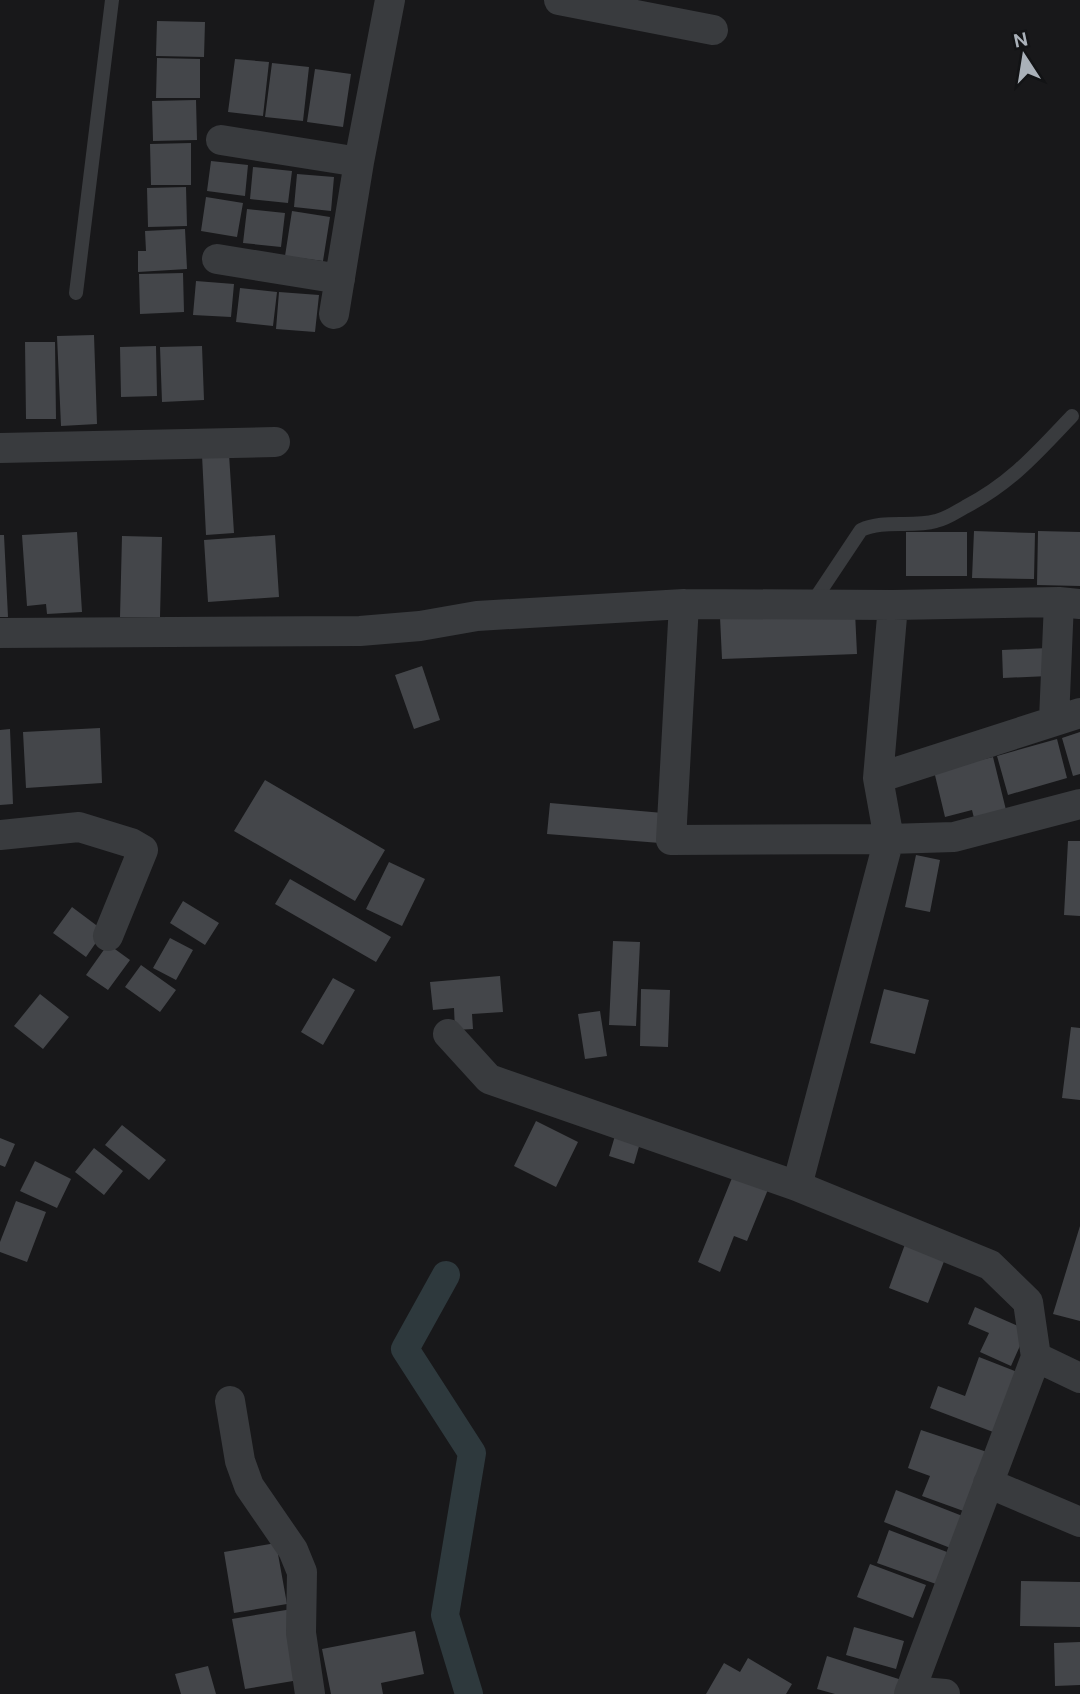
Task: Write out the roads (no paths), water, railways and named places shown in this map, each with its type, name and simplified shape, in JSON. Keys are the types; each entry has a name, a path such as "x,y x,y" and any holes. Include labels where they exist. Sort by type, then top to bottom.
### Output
{"street":[{"path":"334,314 390,0"},
{"path":"559,0 713,30"},
{"path":"221,140 359,162"},
{"path":"217,259 340,279"},
{"path":"0,449 275,442"},
{"path":"0,633 360,631 420,626 477,616 684,604 1069,603 1067,717 878,778"},
{"path":"684,604 671,840 954,836 1080,804"},
{"path":"797,1186 889,839 878,778 894,605"},
{"path":"0,835 79,827 131,843 143,850 108,936"},
{"path":"449,1034 489,1079 797,1186 990,1265 1028,1302 1036,1357 909,1693 945,1694"},
{"path":"1036,1357 1080,1378"},
{"path":"230,1401 240,1461 249,1486 293,1550 302,1572 301,1633 310,1694"},
{"path":"988,1483 1080,1522"}],"lane":[{"path":"76,293 111,0"},
{"path":"811,604 861,530 871,525 915,526 939,521 971,504 1020,471 1072,416"}],"waterway":[{"path":"446,1275 405,1349 472,1453 445,1615 469,1694"}]}
